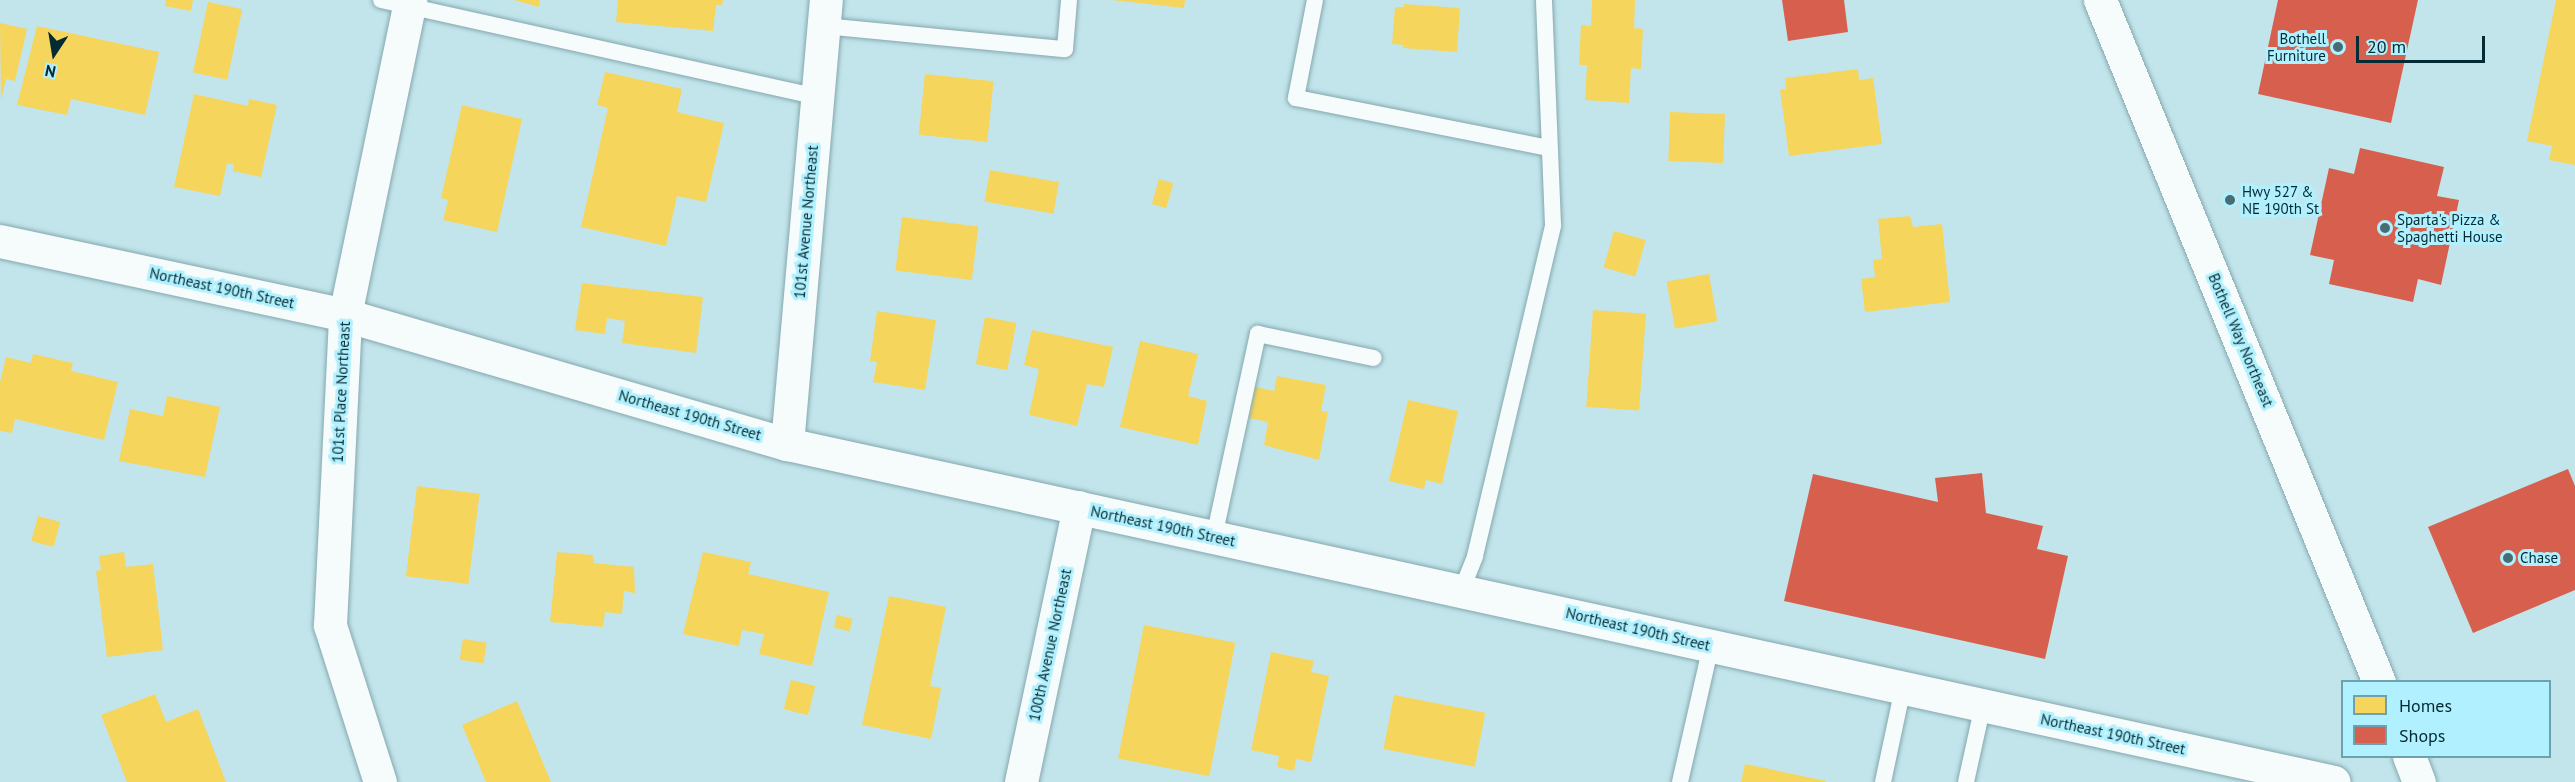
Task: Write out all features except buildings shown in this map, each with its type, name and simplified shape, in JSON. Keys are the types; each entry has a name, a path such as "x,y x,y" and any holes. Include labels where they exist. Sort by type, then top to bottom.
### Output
{"street":[{"name":"Bothell Way Northeast","path":"2100,0 2379,680"},
{"name":"101st Place Northeast","path":"380,782 330,625 345,315 400,2"},
{"name":"101st Avenue Northeast","path":"787,444 825,13"},
{"name":"Northeast 190th Street","path":"0,241 345,315 787,444 1462,589 1711,646 2334,782"},
{"name":"100th Avenue Northeast","path":"1021,782 1079,507"},
{"path":"2410,758 2419,782"}],"lane":[{"path":"825,13 1065,49 1069,0"},
{"path":"1316,0 1296,98 1550,148"},
{"path":"1462,589 1475,555 1549,245 1554,192 1544,0"},
{"path":"400,2 818,96"},
{"path":"1214,537 1258,334 1374,358"},
{"path":"1680,782 1711,646"},
{"path":"1883,782 1903,688"},
{"path":"1966,782 1983,705"}],"place":[{"name":"Bothell Furniture","path":"2338,47"},
{"name":"Hwy 527 & NE 190th St","path":"2230,200"},
{"name":"Sparta's Pizza & Spaghetti House","path":"2385,228"},
{"name":"Chase","path":"2508,558"}]}
